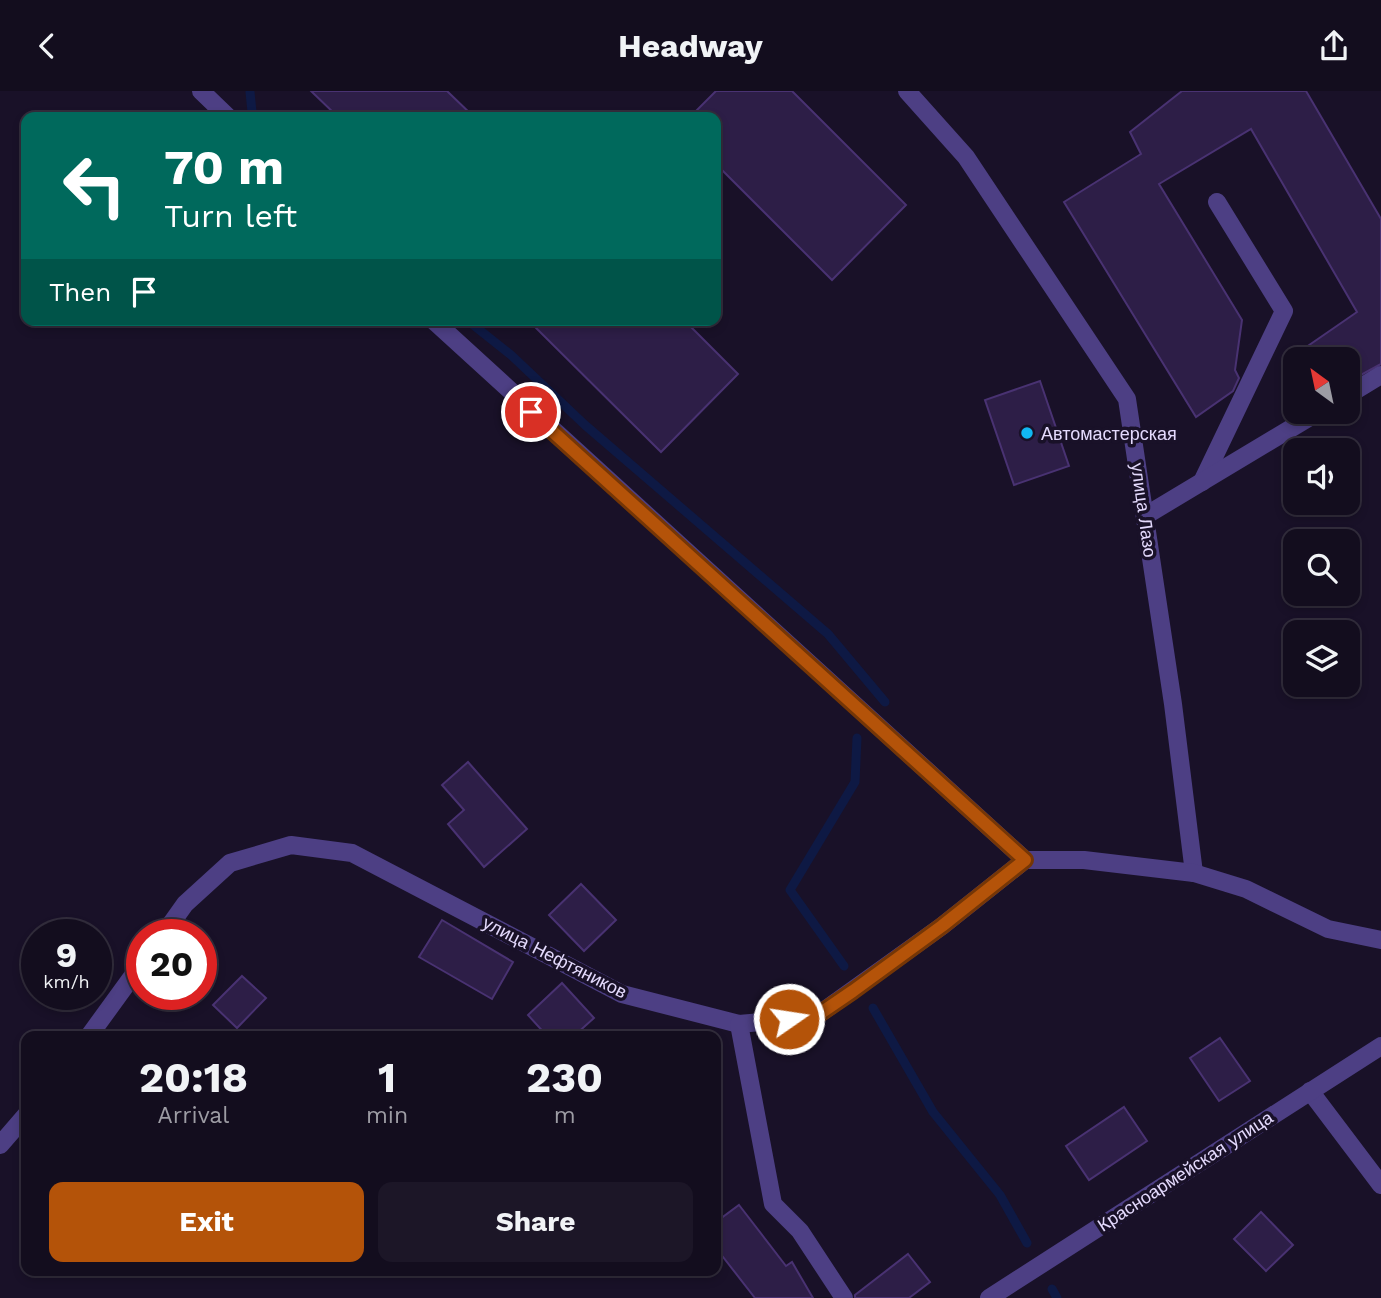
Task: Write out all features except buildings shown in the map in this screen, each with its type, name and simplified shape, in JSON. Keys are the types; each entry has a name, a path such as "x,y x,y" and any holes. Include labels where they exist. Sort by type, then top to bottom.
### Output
{"lane":[{"path":"201,91 223,112"},
{"name":"улица Лазо","path":"907,91 966,157 1127,399 1173,704 1194,873"},
{"path":"1202,482 1284,311 1217,202"},
{"path":"439,326 1025,860 1084,860 1194,873 1246,889 1328,929 1381,940"},
{"path":"1360,388 1381,375"},
{"path":"1145,516 1298,424"},
{"name":"улица Нефтяников","path":"174,919 185,904 230,863 291,845 352,853 622,993 739,1024 815,1017 942,926 1025,860"},
{"path":"93,1031 126,985"},
{"path":"739,1024 773,1204 800,1231 844,1298"},
{"name":"Красноармейская улица","path":"989,1298 1381,1046"},
{"path":"1310,1091 1381,1185"},
{"path":"0,1145 21,1121"}],"waterway":[{"path":"250,92 252,112"},
{"path":"475,326 828,634 885,702"},
{"path":"844,966 790,890 855,782 857,738"},
{"path":"873,1008 933,1112 1000,1195 1027,1243"},
{"path":"1052,1289 1057,1298"}],"place":[{"name":"Автомастерская","path":"1027,433"}],"route":[{"path":"531,412 1025,860 942,926 815,1017 789,1019"}]}
